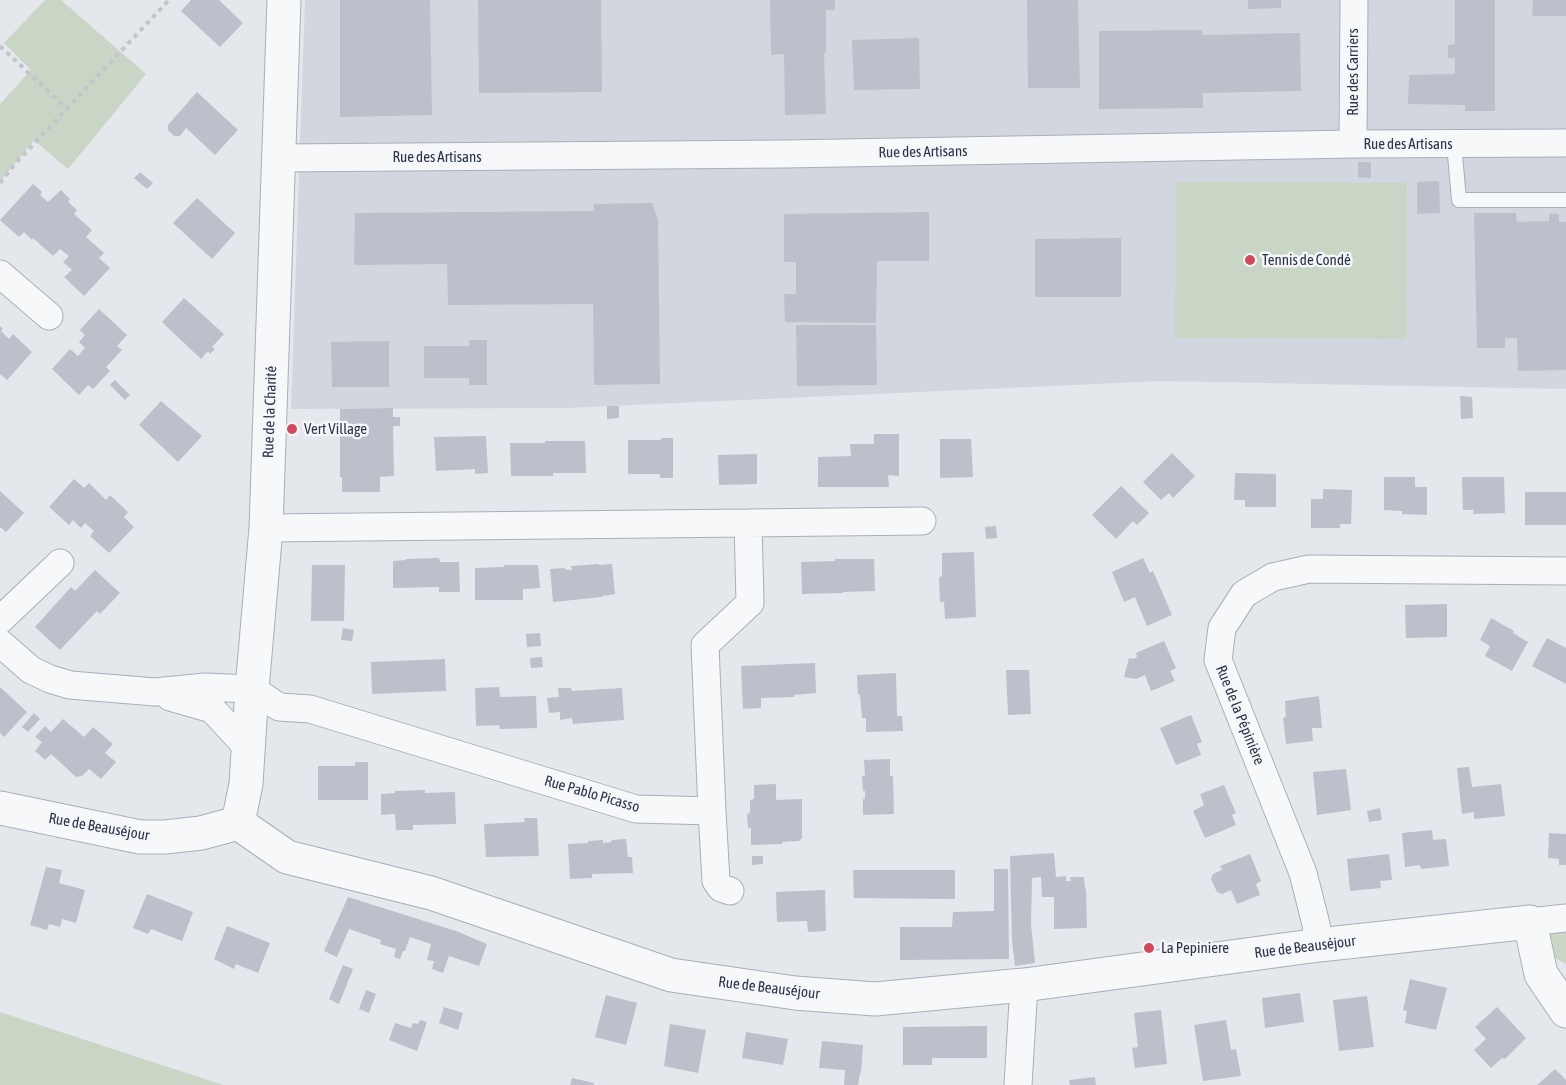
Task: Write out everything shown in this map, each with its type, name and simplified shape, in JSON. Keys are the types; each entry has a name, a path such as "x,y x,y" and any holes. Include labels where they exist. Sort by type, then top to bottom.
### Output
{"street":[{"name":"Rue de la Charité","path":"238,823 246,784 266,528 284,0"},
{"name":"Rue des Carriers","path":"1353,144 1354,0"},
{"name":"Rue des Artisans","path":"279,158 796,154 1353,144 1566,143"},
{"path":"0,274 49,316"},
{"path":"266,528 922,521"},
{"path":"730,891 722,888 716,880 705,645 750,603 748,523"},
{"path":"0,620 60,563"},
{"name":"Rue de la Pépinière","path":"1319,945 1303,873 1218,660 1222,628 1244,594 1273,576 1309,569 1566,570"},
{"path":"0,643 31,670 70,685 155,692 205,687 252,689"},
{"name":"Rue Pablo Picasso","path":"252,689 279,706 310,709 636,809 712,811"},
{"path":"155,692 212,709 249,749"},
{"name":"Rue de Beauséjour","path":"0,808 140,837 201,833 238,823 287,856 431,893 671,975 795,993 875,999 1024,985 1319,945 1566,918"},
{"path":"1530,921 1541,974 1566,1011"},
{"path":"1018,1085 1024,985"}],"lane":[{"path":"1454,144 1459,200 1566,200"}],"path":[{"path":"0,183 14,165 169,0"},
{"path":"0,46 68,110"}],"shaded area":[{"path":"305,0 1566,0 1566,389 1162,381 566,408 291,409"}],"green space":[{"path":"45,0 61,0 146,74 68,169 34,140 0,182 0,104 31,70 4,43"},
{"name":"Tennis de Condé","path":"1176,182 1407,183 1406,339 1175,338"},
{"path":"1566,918 1566,964 1538,948 1530,922"},
{"path":"0,1012 223,1085 0,1085"}],"building":[{"path":"191,0 219,0 243,23 220,47 181,11"},
{"path":"340,0 430,0 432,115 340,117"},
{"path":"478,0 601,0 602,92 479,93"},
{"path":"770,0 835,0 835,10 826,10 826,53 824,53 826,114 785,115 784,54 771,55"},
{"path":"1027,0 1078,0 1080,88 1028,88"},
{"path":"1248,0 1281,0 1281,8 1248,9"},
{"path":"1455,0 1495,0 1495,111 1465,111 1465,105 1408,104 1409,75 1455,74 1455,58 1448,58 1448,45 1455,44"},
{"path":"1533,0 1566,0 1566,16 1532,16"},
{"path":"1202,30 1202,35 1300,33 1301,91 1203,93 1203,108 1099,109 1099,31"},
{"path":"919,38 920,89 854,90 852,40"},
{"path":"197,92 238,130 215,155 186,128 180,136 174,136 168,130 168,125"},
{"path":"1358,162 1371,162 1371,178 1358,177"},
{"path":"140,172 153,183 147,189 134,178"},
{"path":"1439,181 1440,213 1417,214 1417,182"},
{"path":"33,184 48,202 61,190 70,199 68,202 77,210 74,214 92,230 86,237 104,253 99,258 110,268 84,296 64,277 72,270 63,262 69,256 60,249 53,256 33,238 32,240 24,232 19,237 0,220"},
{"path":"197,198 235,233 212,259 173,223"},
{"path":"652,203 658,220 660,384 594,385 593,304 448,305 447,264 354,265 355,213 594,211 594,204"},
{"path":"929,212 929,261 877,261 876,323 785,322 784,294 796,294 796,262 784,262 784,214"},
{"path":"1474,213 1516,213 1517,222 1549,221 1549,214 1559,214 1559,222 1566,222 1566,370 1518,371 1517,338 1505,338 1505,348 1477,348"},
{"path":"1121,238 1121,297 1035,297 1035,239"},
{"path":"184,298 224,334 212,347 215,349 210,354 208,351 201,359 162,322"},
{"path":"99,309 127,335 117,346 122,350 106,367 110,371 93,389 88,385 79,395 52,369 70,349 78,356 85,348 79,342 85,335 80,330"},
{"path":"796,325 876,325 877,385 797,386"},
{"path":"0,326 3,329 1,331 9,339 13,334 32,352 7,380 0,374"},
{"path":"469,340 487,340 487,385 469,385 469,378 424,378 424,346 469,346"},
{"path":"389,341 389,387 332,387 331,342"},
{"path":"115,380 130,395 125,400 110,385"},
{"path":"1460,396 1472,397 1473,418 1461,419"},
{"path":"161,401 202,436 178,462 139,425"},
{"path":"607,406 619,406 619,418 607,419"},
{"path":"393,408 393,417 400,417 400,426 393,426 394,476 380,477 380,492 342,492 340,409"},
{"path":"874,434 899,434 899,476 888,475 889,487 818,487 818,457 851,456 850,444 874,444"},
{"path":"486,436 488,473 475,474 475,469 436,471 434,437"},
{"path":"661,438 673,438 673,478 660,478 660,474 628,474 628,440 661,440"},
{"path":"940,439 971,439 973,477 940,478"},
{"path":"545,441 585,441 586,473 511,476 510,443 545,443"},
{"path":"1172,453 1195,476 1173,498 1169,493 1161,500 1143,482"},
{"path":"757,454 757,484 719,485 718,455"},
{"path":"1235,473 1276,474 1276,507 1245,507 1245,500 1234,500"},
{"path":"1384,477 1415,477 1415,487 1427,487 1427,515 1402,514 1402,511 1384,510"},
{"path":"1462,477 1504,477 1505,513 1473,514 1474,510 1463,510"},
{"path":"74,479 84,488 89,483 106,500 110,495 128,512 124,517 134,527 109,553 90,536 94,531 85,523 81,528 73,520 69,525 49,507"},
{"path":"1121,486 1149,513 1137,525 1133,521 1116,539 1092,515"},
{"path":"1323,489 1352,490 1351,524 1340,524 1340,528 1311,528 1311,499 1323,499"},
{"path":"0,491 24,513 6,532 0,527"},
{"path":"1525,492 1566,492 1566,525 1525,525"},
{"path":"996,526 997,538 986,539 985,527"},
{"path":"974,552 976,617 945,619 944,602 940,602 939,577 942,576 942,553"},
{"path":"439,558 440,562 459,562 460,592 439,592 439,587 393,588 393,561"},
{"path":"1143,558 1150,573 1153,571 1172,615 1147,626 1135,597 1124,602 1112,572"},
{"path":"835,559 874,559 875,591 802,594 801,562 835,561"},
{"path":"612,564 615,594 553,602 550,569 572,570 571,566"},
{"path":"312,565 345,565 344,621 311,621"},
{"path":"504,565 538,565 540,588 523,589 523,600 475,600 475,568 504,567"},
{"path":"95,570 120,593 100,614 97,611 60,650 35,627 71,587 75,591"},
{"path":"1447,604 1447,637 1406,638 1405,605"},
{"path":"1491,618 1528,642 1512,671 1485,656 1490,646 1480,640"},
{"path":"343,628 354,630 352,641 341,640"},
{"path":"540,633 541,646 527,647 526,634"},
{"path":"1547,638 1566,648 1566,684 1532,666"},
{"path":"1164,641 1176,668 1170,671 1175,681 1151,691 1145,675 1136,679 1124,677 1129,658 1133,659 1137,657 1136,653"},
{"path":"542,657 543,667 531,668 530,658"},
{"path":"445,659 446,691 372,694 371,662"},
{"path":"815,663 816,693 794,695 794,697 761,698 761,708 743,709 741,666"},
{"path":"1006,670 1029,670 1031,714 1008,715"},
{"path":"896,673 897,716 902,716 903,731 866,732 866,718 862,718 857,675"},
{"path":"0,687 27,712 4,737 0,733"},
{"path":"499,687 500,697 536,696 537,728 500,729 499,725 476,726 475,688"},
{"path":"558,688 571,688 572,691 622,688 624,720 573,724 572,718 560,720 560,712 549,713 547,698 559,697"},
{"path":"1319,696 1322,728 1312,728 1313,741 1286,744 1283,718 1286,717 1285,701"},
{"path":"34,713 40,719 28,732 22,727"},
{"path":"1191,715 1202,742 1197,744 1201,755 1176,765 1160,728"},
{"path":"63,719 84,737 93,727 113,744 105,753 116,762 101,779 89,769 82,776 76,777 51,754 45,760 35,751 42,742 35,737 45,726 51,732"},
{"path":"890,759 894,814 863,815 864,760"},
{"path":"355,762 368,762 368,800 318,800 318,766 355,766"},
{"path":"1469,767 1472,787 1501,784 1505,816 1474,819 1474,812 1462,814 1457,768"},
{"path":"1346,769 1351,810 1317,815 1313,772"},
{"path":"776,784 776,800 802,799 802,838 799,841 782,842 782,844 751,845 751,828 748,828 747,814 750,813 750,800 754,799 754,785"},
{"path":"1224,785 1236,813 1232,815 1236,825 1205,838 1193,811 1204,805 1200,794"},
{"path":"425,790 425,793 455,792 456,824 413,825 413,830 396,830 395,814 381,815 381,794"},
{"path":"1380,808 1382,820 1369,822 1367,811"},
{"path":"524,818 537,818 539,856 486,857 484,824 525,822"},
{"path":"1432,830 1433,840 1446,839 1449,866 1421,869 1420,865 1405,867 1402,833"},
{"path":"1549,833 1566,834 1566,865 1559,865 1559,859 1548,858"},
{"path":"626,839 628,857 632,857 633,873 592,874 592,878 570,879 568,844 603,840 603,843"},
{"path":"1054,853 1056,877 1066,876 1066,881 1071,881 1070,877 1084,877 1087,928 1054,929 1054,897 1042,897 1041,877 1032,878 1031,924 1035,963 1015,966 1012,940 1010,856"},
{"path":"1250,854 1261,881 1256,884 1260,895 1237,904 1231,890 1222,894 1217,892 1211,879 1213,874 1222,870 1220,866"},
{"path":"1389,854 1392,880 1380,881 1381,888 1350,891 1347,859"},
{"path":"752,856 763,856 763,864 752,865"},
{"path":"46,867 62,870 59,883 85,890 76,923 62,919 60,927 49,924 47,930 30,925"},
{"path":"994,869 1008,869 1009,959 900,960 900,927 952,927 953,912 994,911"},
{"path":"853,870 955,870 955,899 854,898"},
{"path":"825,890 826,931 808,932 807,921 777,922 776,892"},
{"path":"147,894 193,912 182,941 151,929 148,934 133,928"},
{"path":"348,897 456,931 487,944 479,966 449,956 443,973 432,969 434,961 427,960 431,944 410,937 400,959 394,957 396,949 380,944 381,940 349,929 337,957 324,951"},
{"path":"227,926 270,943 258,973 236,964 234,969 214,959"},
{"path":"343,965 353,969 339,1004 329,999"},
{"path":"1410,979 1447,988 1436,1030 1405,1023 1407,1011 1403,1010"},
{"path":"366,990 376,994 369,1013 359,1009"},
{"path":"1300,993 1304,1022 1265,1028 1262,998"},
{"path":"606,995 637,1003 626,1045 595,1037"},
{"path":"1367,996 1374,1047 1339,1051 1333,1000"},
{"path":"444,1007 463,1013 458,1030 439,1023"},
{"path":"1497,1007 1526,1038 1505,1059 1502,1058 1491,1068 1474,1050 1486,1039 1475,1027"},
{"path":"1161,1010 1167,1064 1135,1068 1132,1048 1138,1047 1134,1013"},
{"path":"420,1020 427,1022 417,1051 389,1040 395,1023 411,1028 413,1023 418,1024"},
{"path":"1226,1020 1231,1050 1236,1049 1241,1076 1203,1081 1194,1025"},
{"path":"670,1024 706,1030 698,1073 664,1066"},
{"path":"987,1026 987,1058 932,1058 932,1065 903,1065 903,1027"},
{"path":"746,1032 788,1039 783,1065 742,1058"},
{"path":"822,1041 863,1045 858,1085 844,1085 845,1070 819,1068"},
{"path":"1555,1069 1566,1080 1566,1085 1537,1085"},
{"path":"1095,1077 1096,1085 1070,1085 1069,1080"},
{"path":"572,1078 594,1083 594,1085 570,1085"}],"place":[{"name":"Tennis de Condé","path":"1250,260"},
{"name":"Vert Village","path":"292,429"},
{"name":"La Pepiniere","path":"1149,948"}]}
